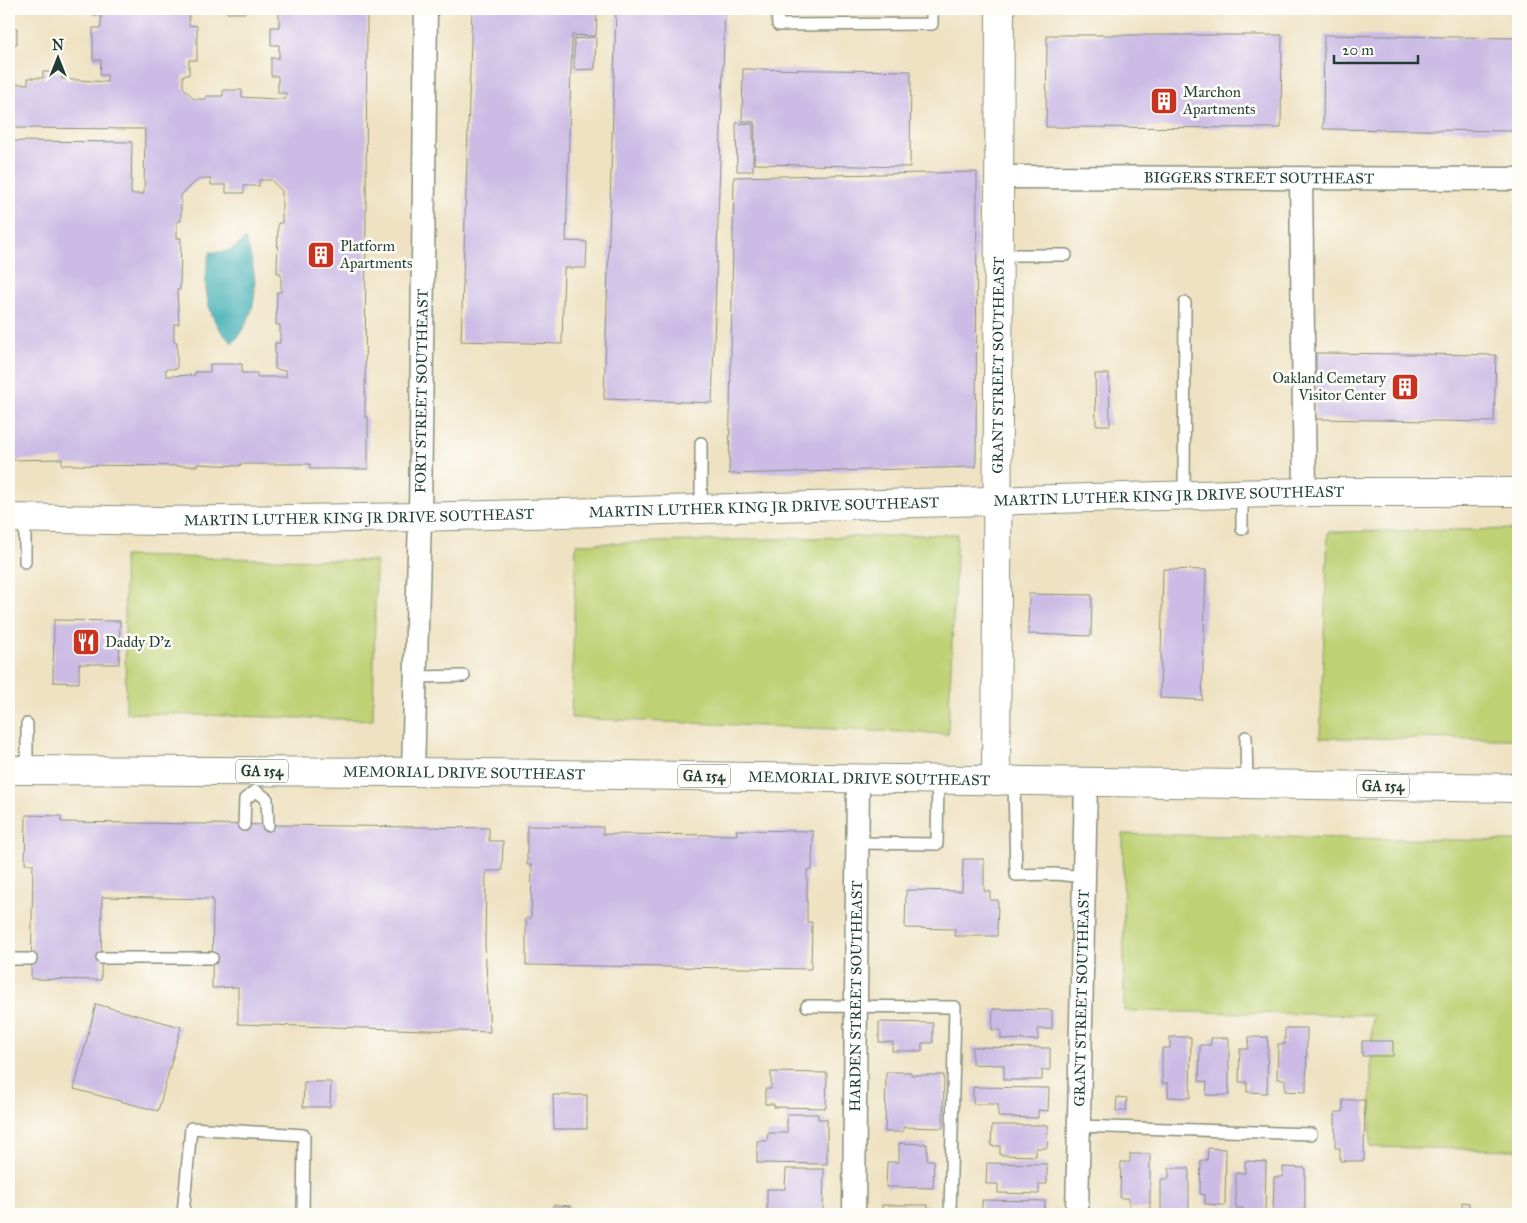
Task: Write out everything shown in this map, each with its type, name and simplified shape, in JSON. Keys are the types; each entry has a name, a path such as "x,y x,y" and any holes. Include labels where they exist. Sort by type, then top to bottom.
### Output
{"main road":[{"name":"GRANT STREET SOUTHEAST","path":"1000,9 998,501 1005,781"},
{"name":"MARTIN LUTHER KING JR DRIVE SOUTHEAST","path":"17,519 159,521 420,517 1305,492 1518,492"},
{"name":"MEMORIAL DRIVE SOUTHEAST","path":"18,770 256,781 413,772 1518,788"}],"street":[{"name":"FORT STREET SOUTHEAST","path":"413,772 420,517 426,9"},
{"name":"BIGGERS STREET SOUTHEAST","path":"1000,177 1518,179"},
{"path":"1301,179 1305,492"},
{"name":"HARDEN STREET SOUTHEAST","path":"854,1214 858,778"},
{"name":"GRANT STREET SOUTHEAST","path":"1077,1214 1086,782"}],"lane":[{"path":"777,9 778,25 932,24 932,9"},
{"path":"999,255 1066,255"},
{"path":"1184,495 1185,303"},
{"path":"701,443 701,509"},
{"path":"1242,494 1242,529"},
{"path":"17,519 25,562"},
{"path":"415,677 464,676"},
{"path":"18,770 27,724"},
{"path":"1246,737 1247,784"},
{"path":"857,843 937,844 938,780"},
{"path":"244,825 245,799 256,781 267,799 268,825"},
{"path":"1005,781 1016,875 1055,874 1084,877"},
{"path":"102,958 212,958"},
{"path":"9,959 31,959"},
{"path":"807,1006 955,1007 950,1214"},
{"path":"1079,1126 1311,1134"},
{"path":"182,1214 191,1128 304,1135 303,1214"}],"green space":[{"path":"1518,529 1518,739 1320,738 1328,532"},
{"path":"957,534 948,734 571,718 576,544"},
{"path":"124,556 376,561 373,720 126,713"},
{"path":"1123,834 1518,841 1518,1150 1370,1147 1372,1015 1124,1011"}],"water":[{"path":"245,239 253,267 255,293 249,318 233,343 224,335 211,314 206,289 207,264 210,252 229,250 238,246"}],"building":[{"name":"Platform Apartments","path":"94,9 189,10 189,25 197,26 197,60 189,60 189,75 183,75 183,87 194,99 206,99 206,96 223,96 223,90 242,90 242,97 286,99 286,93 278,93 278,76 271,76 271,58 279,58 279,45 271,45 271,27 279,27 279,13 290,13 290,9 367,9 365,417 368,417 368,469 310,469 310,464 240,464 240,466 197,464 197,466 62,465 62,459 9,460 9,141 132,142 131,194 144,194 145,129 9,128 9,76 16,84 28,84 28,78 43,78 43,72 62,72 62,79 107,82 107,75 100,75 101,60 93,60 93,28 101,28 101,15 94,15","holes":["199,179 211,179 211,185 226,185 226,193 244,193 244,186 259,186 259,180 271,180 282,191 282,223 278,223 277,273 281,273 281,292 277,292 276,325 280,325 280,343 275,343 275,369 286,371 286,377 257,377 257,373 242,373 242,364 210,364 210,372 195,372 195,375 166,376 166,369 177,369 177,342 174,342 174,324 179,324 177,290 180,290 181,238 177,238 177,221 181,221 181,195"]},
{"path":"227,9 245,9 245,13 227,13"},
{"path":"472,9 725,9 712,403 604,399 616,12 597,12 596,36 572,35 566,241 587,242 586,268 564,268 562,344 461,341"},
{"path":"9,28 17,28 17,44 9,44"},
{"name":"Marchon Apartments","path":"1047,35 1282,35 1281,128 1046,127"},
{"path":"1324,35 1518,38 1518,131 1323,129"},
{"path":"596,37 595,69 574,70 574,39"},
{"path":"743,69 911,71 910,167 754,164 755,122 742,121"},
{"path":"736,123 753,124 753,171 737,171"},
{"path":"977,172 976,467 729,474 734,177"},
{"name":"Oakland Cemetary Visitor Center","path":"1316,353 1496,355 1494,422 1315,419"},
{"path":"1095,374 1109,374 1110,425 1096,425"},
{"path":"1163,569 1206,570 1202,700 1160,698"},
{"path":"1029,594 1092,595 1091,636 1028,634"},
{"name":"Daddy D'z","path":"54,620 120,621 119,664 79,664 79,683 53,682"},
{"path":"26,815 61,816 61,822 489,828 489,841 503,841 502,871 486,871 485,946 490,1032 238,1024 238,987 212,988 213,899 102,897 101,980 31,979 33,864 25,864"},
{"path":"527,826 603,827 603,834 737,835 736,830 813,831 812,870 807,870 807,922 812,922 811,969 526,965 526,918 531,918 532,865 527,865"},
{"path":"963,859 984,859 984,891 990,891 990,900 998,900 997,936 955,936 955,929 905,928 906,890 962,891"},
{"path":"96,1004 181,1027 158,1111 74,1089"},
{"path":"993,1009 1052,1010 1052,1029 1038,1029 1038,1040 1001,1039 1001,1030 992,1030"},
{"path":"879,1022 933,1023 933,1043 922,1043 922,1051 892,1051 893,1042 879,1042"},
{"path":"1285,1028 1307,1028 1306,1092 1285,1091 1285,1079 1277,1079 1278,1044 1285,1044"},
{"path":"1170,1037 1191,1037 1190,1098 1168,1097 1168,1083 1162,1083 1162,1048 1170,1048"},
{"path":"1249,1037 1268,1037 1267,1093 1247,1092 1247,1082 1239,1082 1240,1049 1248,1049"},
{"path":"1211,1038 1229,1038 1229,1095 1206,1095 1207,1082 1199,1081 1200,1045 1211,1045"},
{"path":"1362,1041 1393,1041 1393,1056 1362,1056"},
{"path":"972,1047 1050,1048 1050,1070 1042,1070 1042,1080 1004,1080 1004,1065 972,1064"},
{"path":"771,1072 827,1073 826,1108 774,1107 774,1104 765,1104 765,1089 771,1089"},
{"path":"886,1072 911,1072 911,1075 944,1075 943,1128 903,1127 903,1132 885,1132"},
{"path":"304,1082 331,1082 330,1107 303,1107"},
{"path":"973,1087 1049,1088 1048,1111 1038,1110 1038,1118 998,1117 998,1104 973,1104"},
{"path":"553,1095 587,1095 587,1129 554,1129"},
{"path":"1117,1097 1127,1098 1126,1111 1116,1111"},
{"path":"1343,1100 1365,1100 1364,1161 1340,1161 1340,1148 1335,1148 1335,1112 1343,1112"},
{"path":"787,1114 818,1114 818,1119 827,1119 827,1164 757,1163 757,1141 767,1141 768,1133 787,1133"},
{"path":"992,1125 1048,1125 1047,1148 1036,1148 1036,1156 1000,1155 1000,1146 991,1146"},
{"path":"899,1143 927,1144 927,1160 934,1160 933,1188 886,1187 887,1162 899,1162"},
{"path":"1208,1148 1226,1149 1225,1205 1205,1204 1205,1195 1200,1194 1201,1160 1207,1160"},
{"path":"1130,1154 1150,1154 1150,1209 1129,1208 1129,1198 1120,1198 1121,1162 1130,1162"},
{"path":"1245,1161 1266,1162 1265,1214 1243,1214 1243,1208 1236,1208 1236,1173 1245,1173"},
{"path":"987,1163 1047,1164 1047,1184 1039,1184 1039,1194 998,1193 998,1184 986,1184"},
{"path":"1283,1167 1305,1168 1305,1214 1273,1214 1274,1177 1283,1177"},
{"path":"1169,1168 1189,1168 1189,1214 1161,1213 1161,1179 1169,1179"},
{"path":"786,1169 824,1169 823,1213 767,1212 767,1189 785,1189"},
{"path":"982,1200 1045,1201 1044,1214 982,1214"},
{"path":"1462,1202 1469,1203 1469,1214 1462,1214"},
{"path":"553,1205 571,1206 571,1214 553,1214"},
{"path":"882,1205 928,1205 928,1214 882,1214"}],"place":[{"name":"Marchon Apartments","path":"1164,101"},
{"name":"Platform Apartments","path":"321,255"},
{"name":"Oakland Cemetary Visitor Center","path":"1405,387"},
{"name":"Daddy D'z","path":"86,642"}]}
